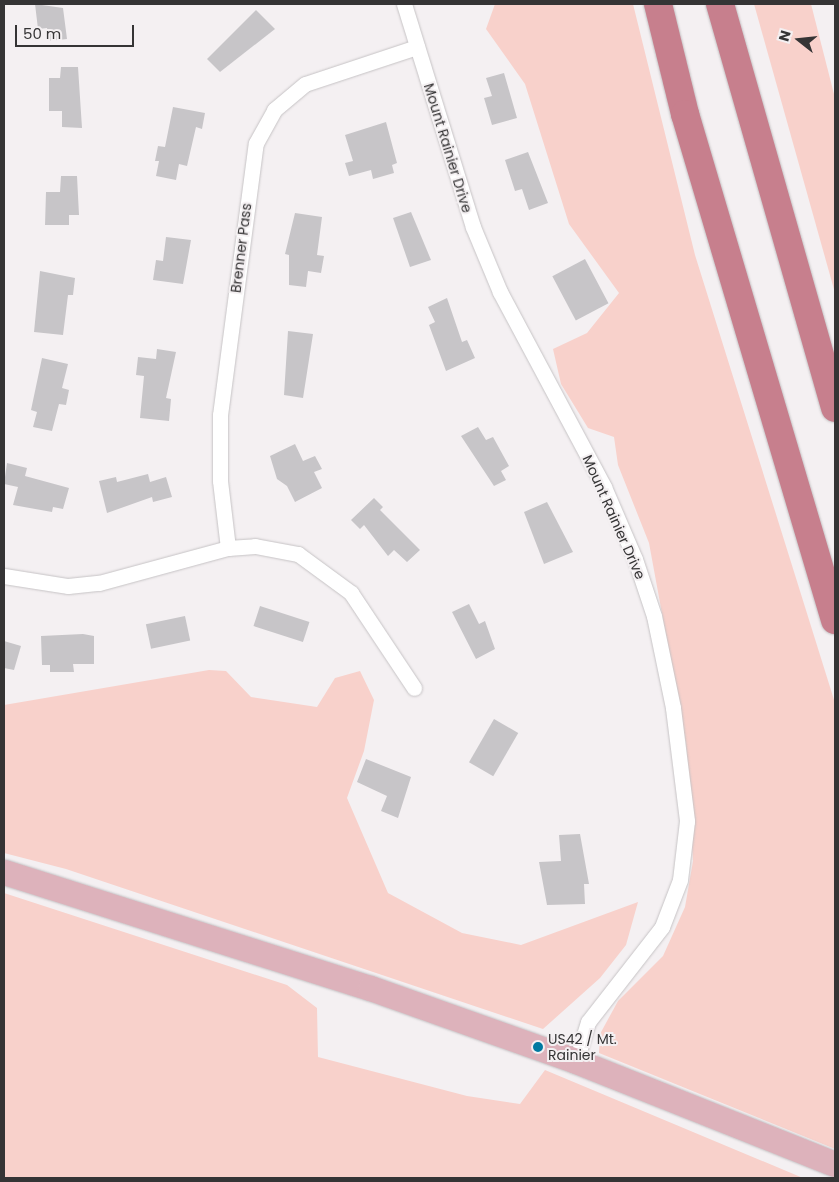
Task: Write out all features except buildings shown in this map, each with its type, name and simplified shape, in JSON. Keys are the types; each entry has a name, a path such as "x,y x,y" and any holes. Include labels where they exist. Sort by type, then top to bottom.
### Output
{"highway":[{"path":"658,4 685,114 835,620"},
{"path":"720,4 835,408"}],"main road":[{"path":"4,872 214,936 576,1061 835,1164"}],"street":[{"name":"Mount Rainier Drive","path":"404,4 473,227 500,292 604,486 635,559 654,616 673,708 687,821 680,880 657,934 588,1022 576,1061"},
{"name":"Brenner Pass","path":"228,548 220,481 220,415 256,143 274,110 305,84 417,47"},
{"path":"4,576 68,586 99,583 228,548 255,546 298,554 331,574 357,601 414,688"}],"shaded area":[{"path":"495,4 633,4 695,255 835,703 835,1149 599,1053 600,1034 618,1001 663,956 685,907 693,861 686,744 649,543 618,465 614,437 588,428 561,384 553,349 587,333 619,293 569,224 525,84 486,29"},
{"path":"754,4 811,4 835,98 835,293"},
{"path":"209,670 226,671 251,697 317,707 335,678 360,671 374,700 364,751 347,798 388,893 462,933 521,945 638,902 626,945 600,978 543,1029 66,869 4,853 4,705"},
{"path":"4,893 287,985 317,1008 318,1057 467,1096 520,1104 545,1070 803,1178 4,1178"}],"place":[{"name":"US42 / Mt. Rainier","path":"538,1047"}]}
